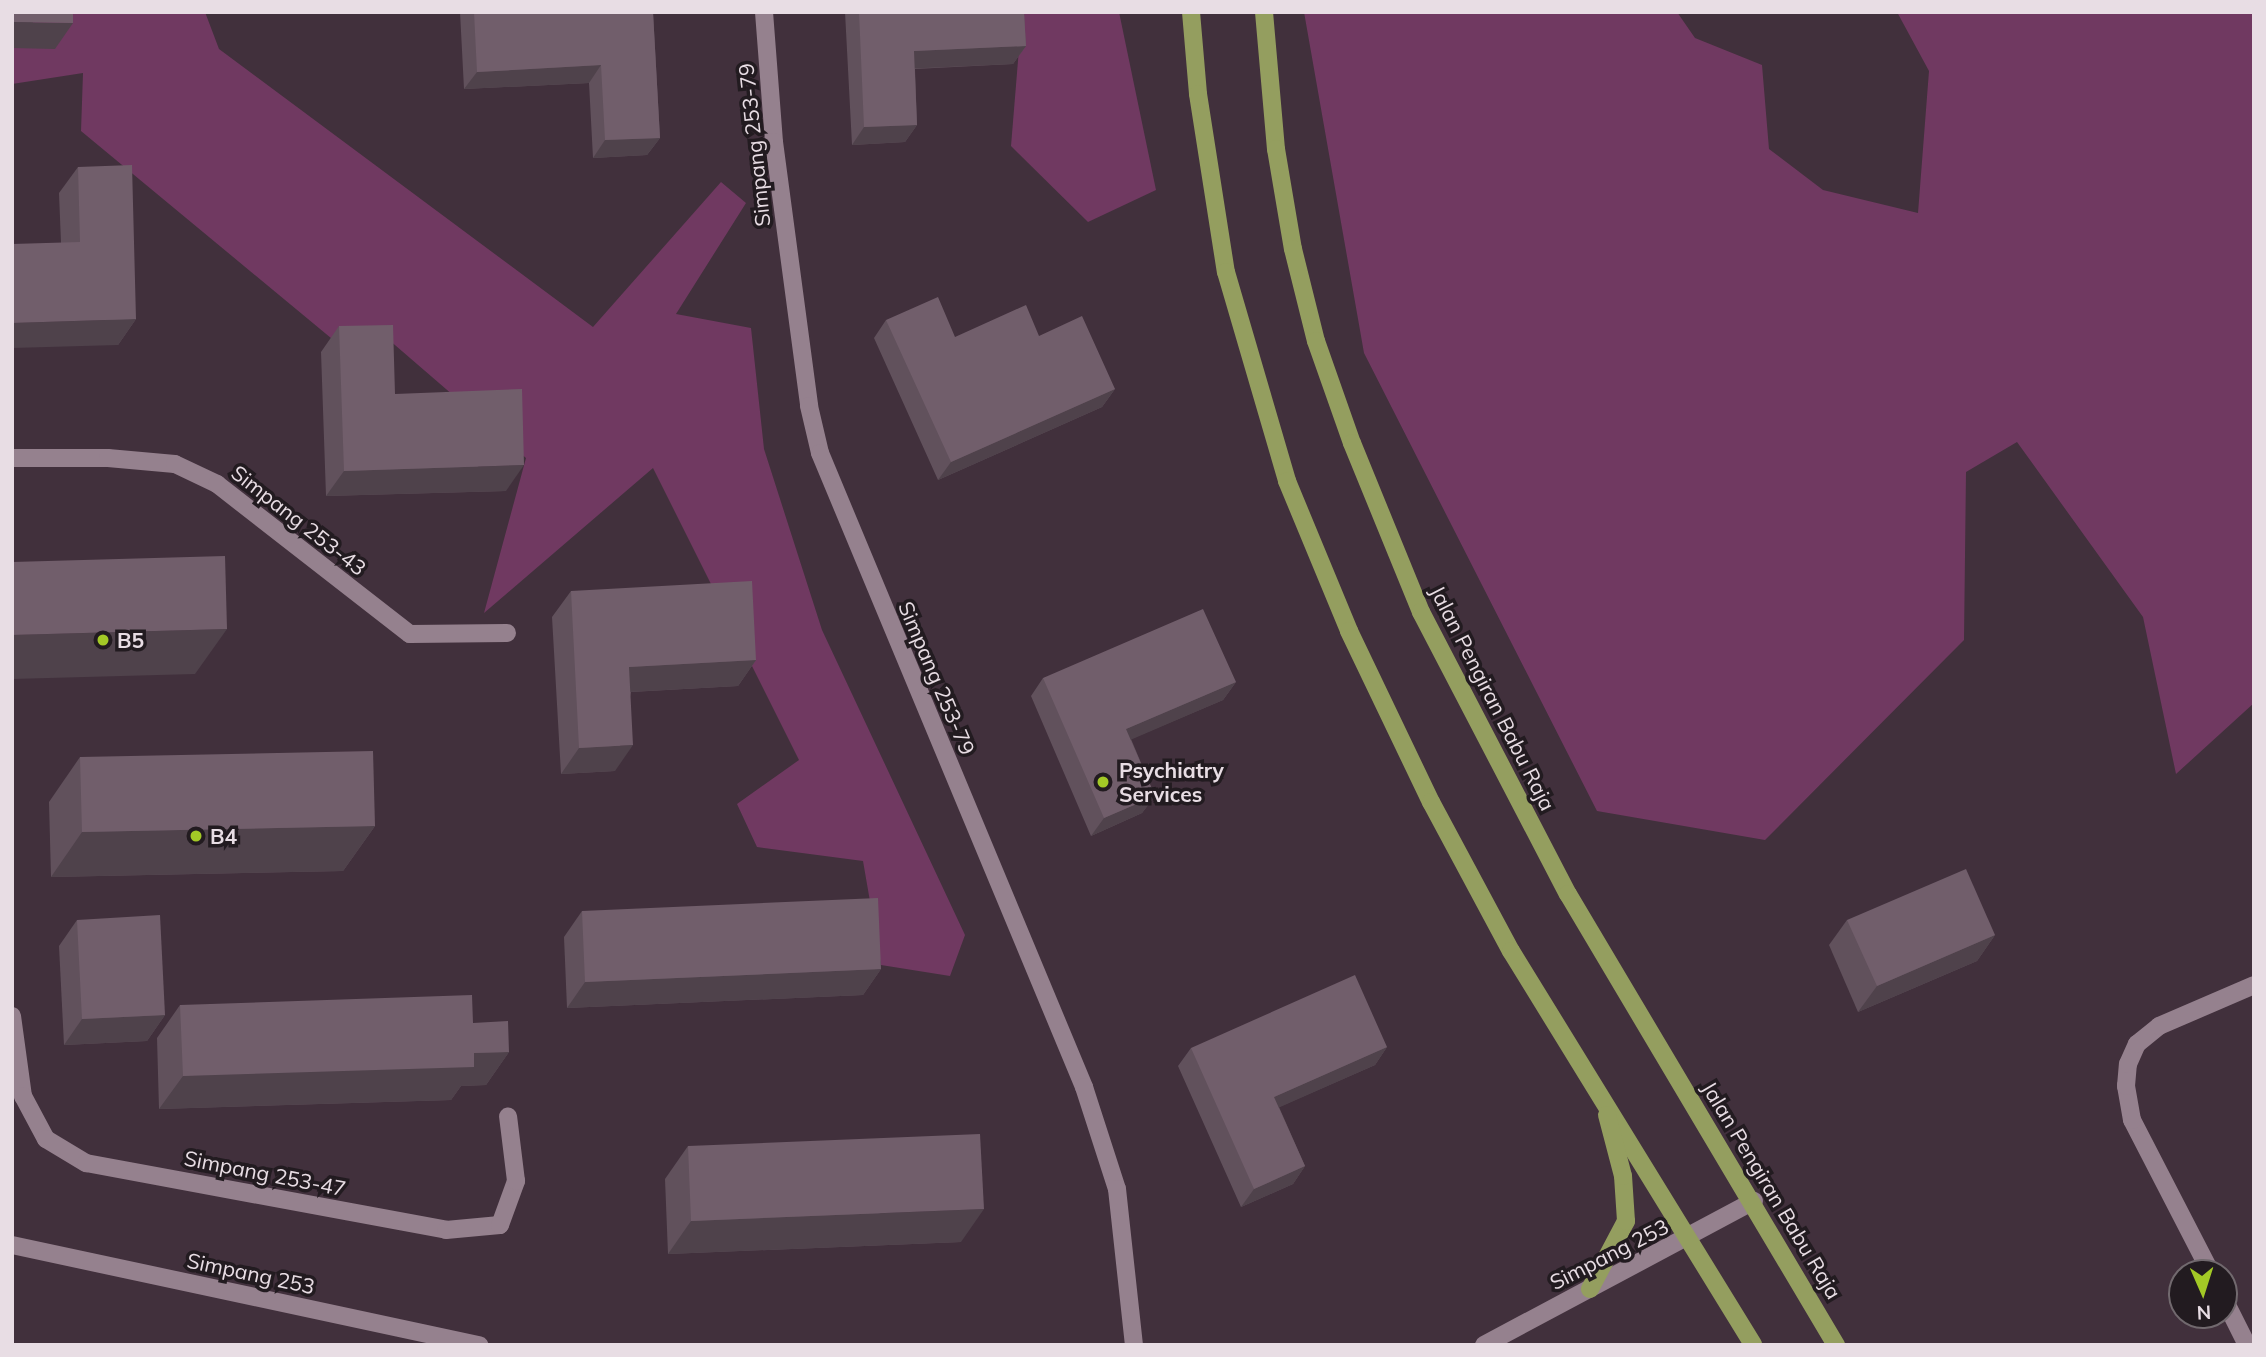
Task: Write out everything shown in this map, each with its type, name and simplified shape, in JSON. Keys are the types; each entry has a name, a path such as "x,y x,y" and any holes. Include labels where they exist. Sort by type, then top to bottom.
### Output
{"main road":[{"path":"1191,12 1202,121 1226,272 1287,481 1349,631 1431,802 1511,951 1690,1238 1753,1345"},
{"name":"Jalan Pengiran Babu Raja","path":"1264,12 1276,149 1293,249 1316,341 1411,588 1568,894 1754,1201 1836,1345"},
{"path":"1590,1289 1626,1221 1623,1176 1602,1097"}],"street":[{"name":"Simpang 253-79","path":"764,12 776,155 809,406 820,453 1084,1087 1117,1189 1133,1345"},
{"name":"Simpang 253-43","path":"12,458 108,458 175,464 217,484 411,635 507,633"},
{"path":"2204,1259 2132,1120 2126,1086 2128,1064 2137,1044 2159,1026 2254,985"},
{"name":"Simpang 253-47","path":"12,1016 23,1096 46,1139 86,1163 446,1230 500,1224 516,1181 508,1116"},
{"name":"Simpang 253","path":"1484,1345 1690,1238 1754,1201"},
{"name":"Simpang 253","path":"12,1245 479,1345"},
{"path":"2238,1327 2247,1345"}],"shaded area":[{"path":"47,12 205,12 219,49 593,327 721,182 746,203 676,314 751,328 764,449 822,630 965,935 950,976 881,965 863,861 757,847 737,804 799,760 653,468 484,613 526,458 381,333 343,348 81,131 83,73 12,84 12,38"},
{"path":"1022,12 1119,12 1156,190 1088,222 1011,146"},
{"path":"1304,12 1677,12 1695,38 1762,65 1769,149 1823,190 1918,213 1929,71 1897,12 2254,12 2254,703 2176,774 2143,617 2017,442 1966,472 1964,640 1765,840 1597,811 1364,353"}],"building":[{"path":"12,12 73,12 73,23 12,22"},
{"path":"474,12 653,12 660,138 605,140 601,65 477,72"},
{"path":"859,12 1024,12 1026,46 914,51 917,125 864,127"},
{"path":"132,165 136,319 12,323 12,244 80,242 78,167"},
{"path":"938,297 955,337 1026,305 1039,336 1082,316 1115,389 951,462 886,320"},
{"path":"393,325 395,394 522,389 524,465 344,471 339,326"},
{"path":"225,556 227,629 12,635 12,562"},
{"path":"752,581 756,660 629,667 633,745 579,748 571,591"},
{"path":"1203,609 1236,682 1126,729 1155,796 1104,818 1043,678"},
{"path":"373,751 375,826 82,832 80,757"},
{"path":"1966,869 1995,935 1877,986 1847,920"},
{"path":"878,898 881,969 585,982 582,911"},
{"path":"160,915 165,1015 82,1019 77,920"},
{"path":"1355,975 1387,1047 1274,1097 1305,1166 1254,1189 1191,1048"},
{"path":"472,995 473,1023 508,1021 509,1052 474,1053 474,1067 183,1076 180,1005"},
{"path":"980,1134 984,1209 691,1221 688,1146"}],"place":[{"name":"B5","path":"103,640"},
{"name":"Psychiatry Services","path":"1103,782"},
{"name":"B4","path":"196,836"}]}
